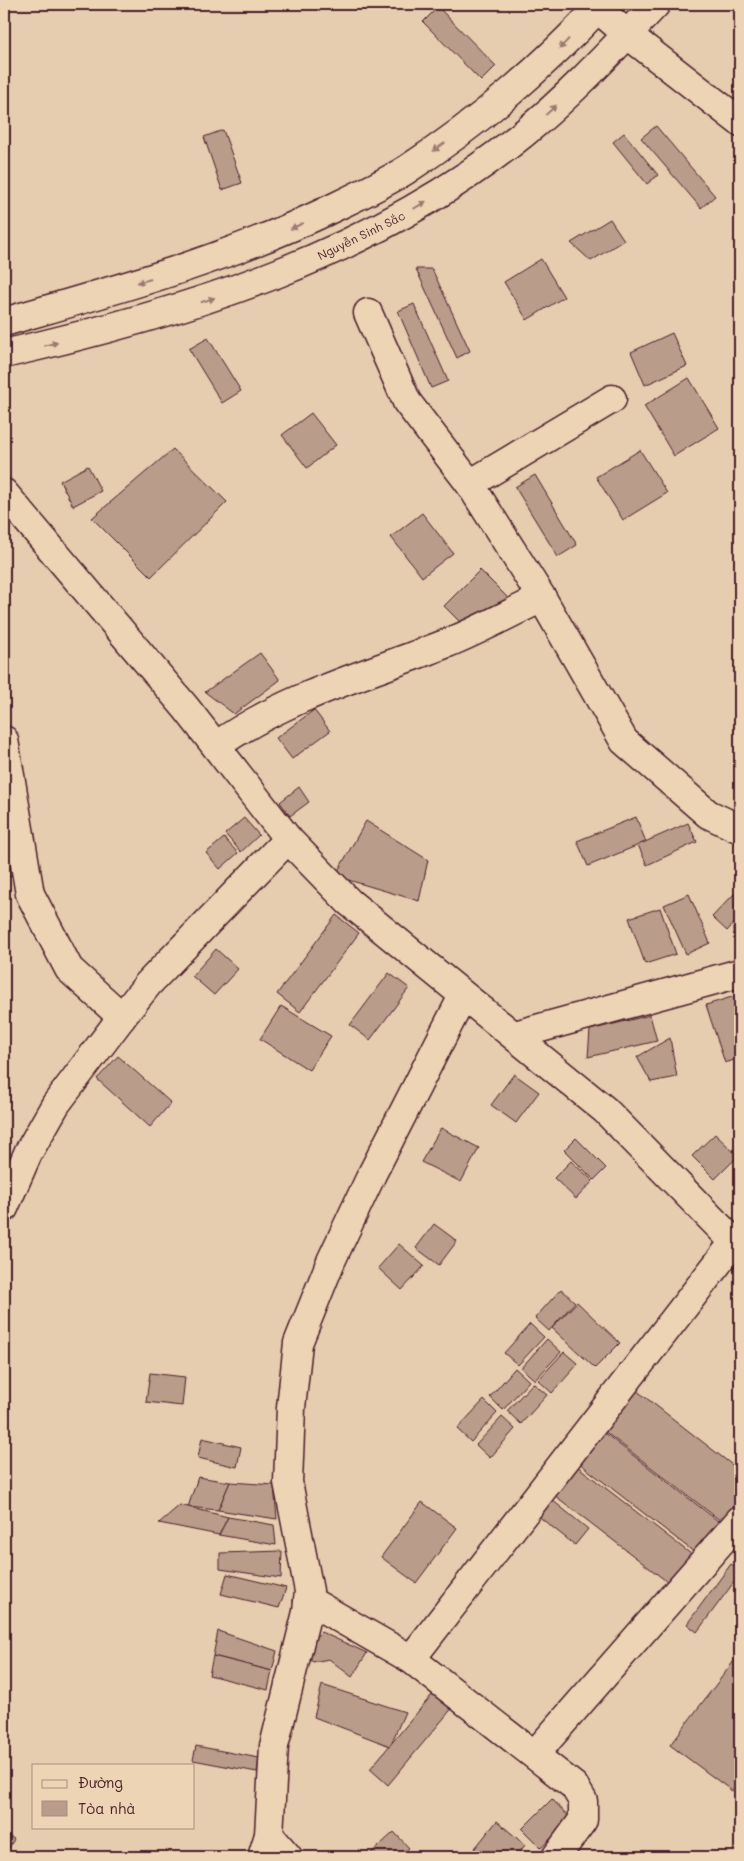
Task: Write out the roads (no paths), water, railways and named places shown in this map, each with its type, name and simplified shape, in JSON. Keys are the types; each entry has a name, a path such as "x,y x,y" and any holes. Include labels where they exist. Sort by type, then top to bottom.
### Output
{"main road":[{"name":"Nguyễn Sinh Sắc","path":"4,354 79,337 210,299 289,271 399,218 462,179 523,134 556,105 656,4"},
{"path":"4,322 152,279 222,255 292,228 370,190 405,170 497,105 552,58 598,5 627,34 740,122"},
{"path":"368,313 407,402 470,484 542,598 624,740 708,814 740,829"},
{"path":"470,484 612,399"},
{"path":"4,493 13,518 216,746 288,839 349,902 605,1110 737,1244 411,1659"},
{"path":"216,746 233,734 323,688 448,643 542,598"},
{"path":"4,740 30,894 69,969 122,1017"},
{"path":"4,1208 28,1153 56,1104 122,1017 148,984 288,839"},
{"path":"515,1035 740,973"},
{"path":"288,1857 265,1846 274,1746 307,1612 309,1591 288,1482 291,1408 298,1343 331,1261 372,1174 463,996"},
{"path":"535,1754 740,1520"},
{"path":"308,1600 411,1659 574,1786 583,1801 583,1820 556,1857"}]}
